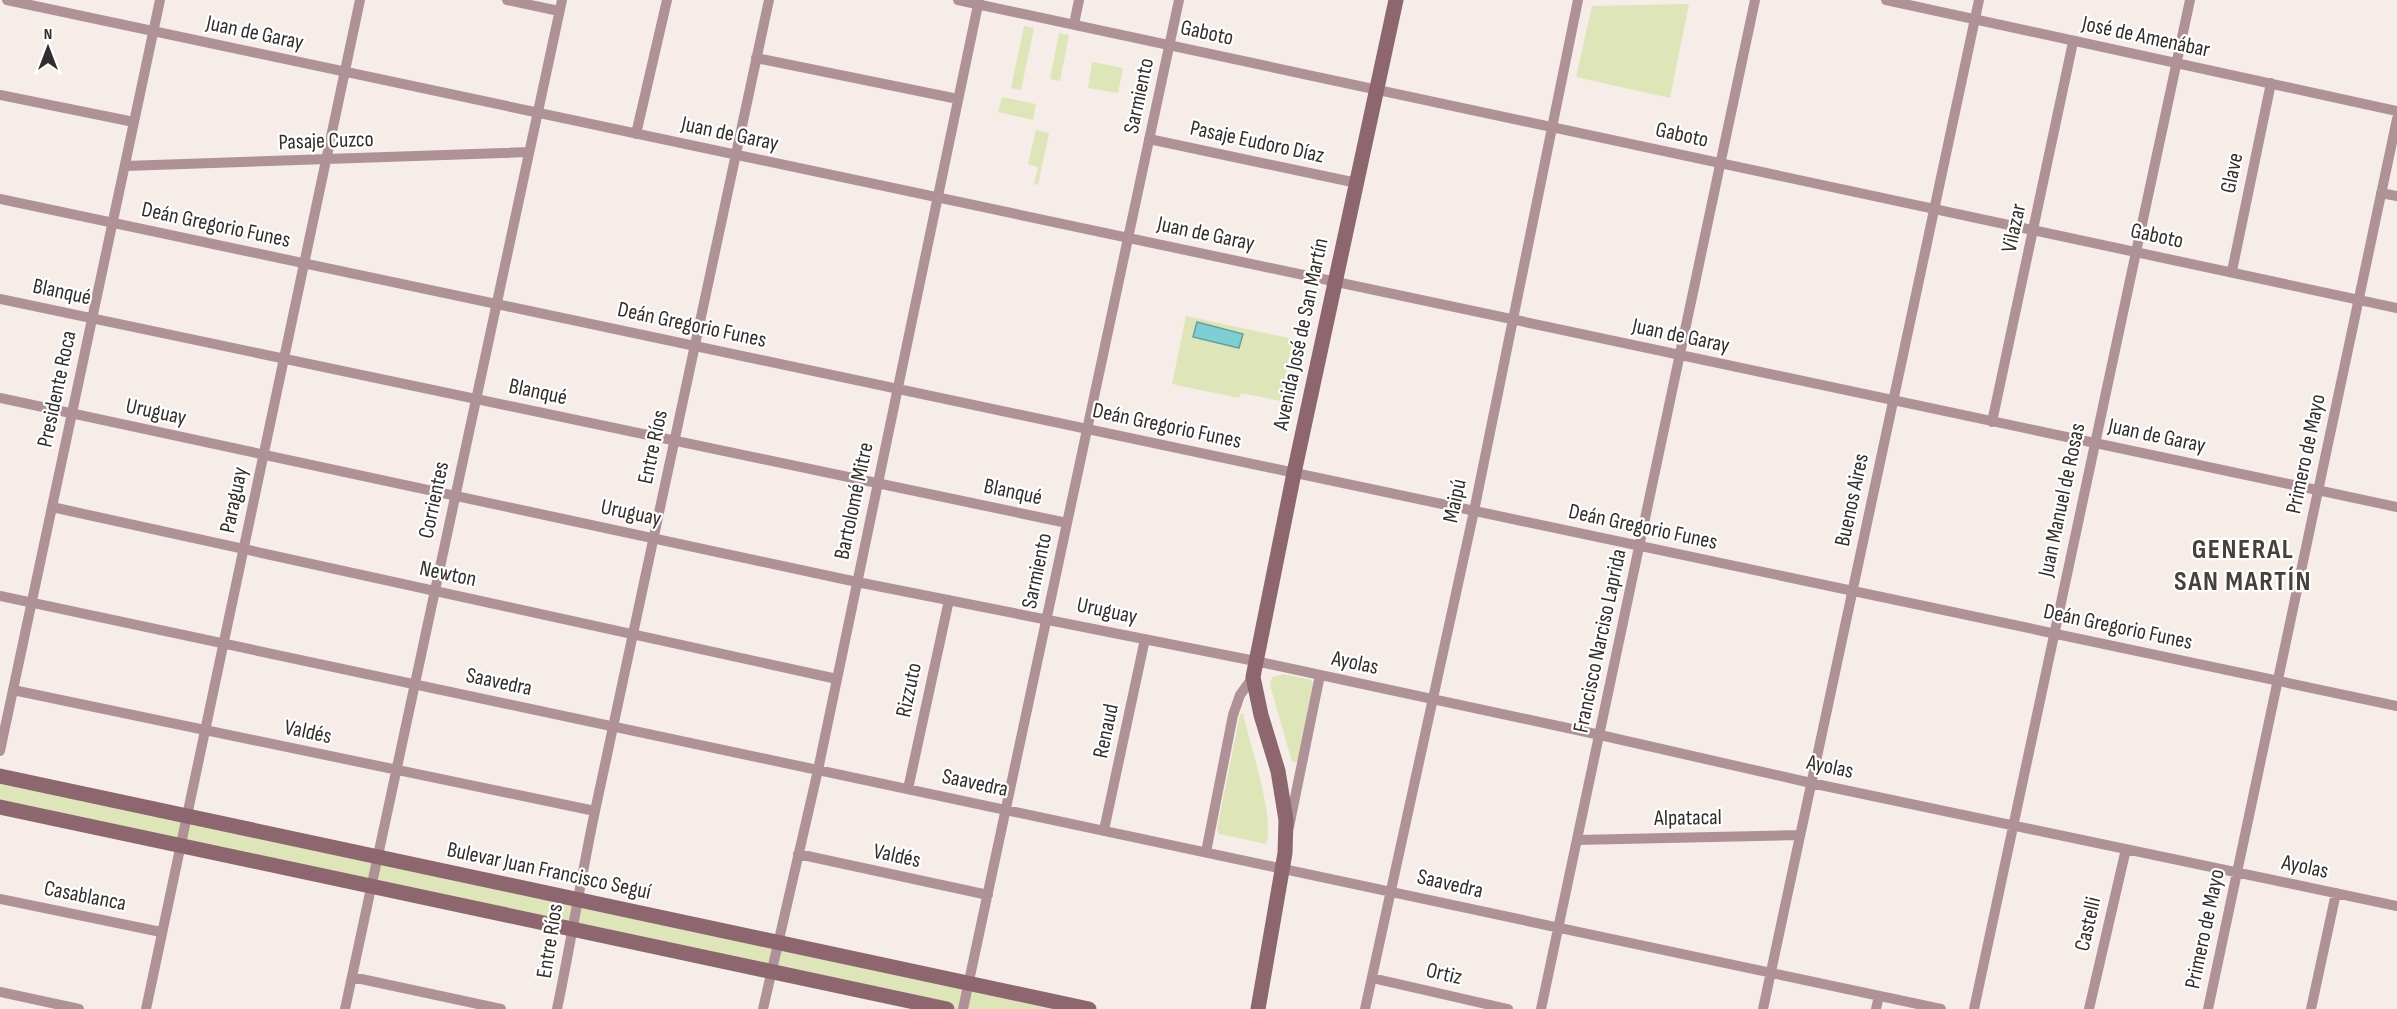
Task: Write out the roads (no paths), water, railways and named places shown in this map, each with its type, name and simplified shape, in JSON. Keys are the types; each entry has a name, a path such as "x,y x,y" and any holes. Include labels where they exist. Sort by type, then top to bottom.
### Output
{"main road":[{"name":"Avenida José de San Martín","path":"1258,1009 1286,842 1284,796 1256,695 1253,677 1255,661 1396,0"},
{"name":"Bulevar Juan Francisco Seguí","path":"0,776 1089,1009"},
{"path":"0,807 947,1009"}],"street":[{"name":"Juan de Garay","path":"7,0 2397,507"},
{"name":"Presidente Roca","path":"0,751 160,0"},
{"name":"Paraguay","path":"146,1009 360,0"},
{"path":"507,0 561,5"},
{"path":"636,134 667,0"},
{"name":"Entre Ríos","path":"557,1009 574,929 576,900 769,0"},
{"name":"Gaboto","path":"958,0 978,2 2397,308"},
{"path":"1074,24 1079,0"},
{"name":"Sarmiento","path":"963,1009 1179,0"},
{"name":"Maipú","path":"1365,1009 1474,511 1578,0"},
{"name":"Francisco Narciso Laprida","path":"1541,1009 1755,0"},
{"name":"José de Amenábar","path":"1886,0 2397,111"},
{"name":"Buenos Aires","path":"1763,1009 1978,0"},
{"name":"Juan Manuel de Rosas","path":"1974,1009 2190,0"},
{"name":"Bartolomé Mitre","path":"764,1009 818,770 978,2"},
{"name":"Corrientes","path":"345,1009 561,5"},
{"name":"Vilazar","path":"1992,422 2073,42"},
{"path":"756,58 958,99"},
{"name":"Glave","path":"2232,271 2271,83"},
{"path":"0,95 134,122"},
{"name":"Primero de Mayo","path":"2208,1009 2397,119"},
{"name":"Pasaje Eudoro Díaz","path":"1149,139 1357,183"},
{"name":"Pasaje Cuzco","path":"125,166 529,152"},
{"path":"2381,193 2397,196"},
{"name":"Deán Gregorio Funes","path":"0,199 2397,706"},
{"name":"Blanqué","path":"0,299 1067,523"},
{"name":"Uruguay","path":"0,398 857,582 1255,661"},
{"name":"Newton","path":"52,507 837,679"},
{"name":"Saavedra","path":"0,596 1941,1009"},
{"name":"Rizzuto","path":"908,789 949,600"},
{"name":"Renaud","path":"1104,830 1145,639"},
{"name":"Ayolas","path":"1255,661 1811,783 2397,906"},
{"name":"Avenida José de San Martín","path":"1286,842 1305,758 1320,675"},
{"name":"Avenida José de San Martín","path":"1206,852 1233,715 1240,695 1253,677"},
{"name":"Valdés","path":"13,690 595,812"},
{"name":"Alpatacal","path":"1577,840 1800,835"},
{"name":"Castelli","path":"2089,1009 2126,849"},
{"name":"Valdés","path":"798,854 988,895"},
{"path":"2312,1009 2336,893"},
{"name":"Casablanca","path":"0,899 161,932"},
{"path":"352,977 501,1009"},
{"name":"Ortiz","path":"1371,978 1508,1009"},
{"path":"0,993 79,1009"},
{"path":"1876,1009 1879,996"}],"water":[{"path":"1197,322 1243,334 1239,348 1193,337"}],"district":[{"name":"GENERAL SAN MARTÍN","path":"2243,565"}]}
